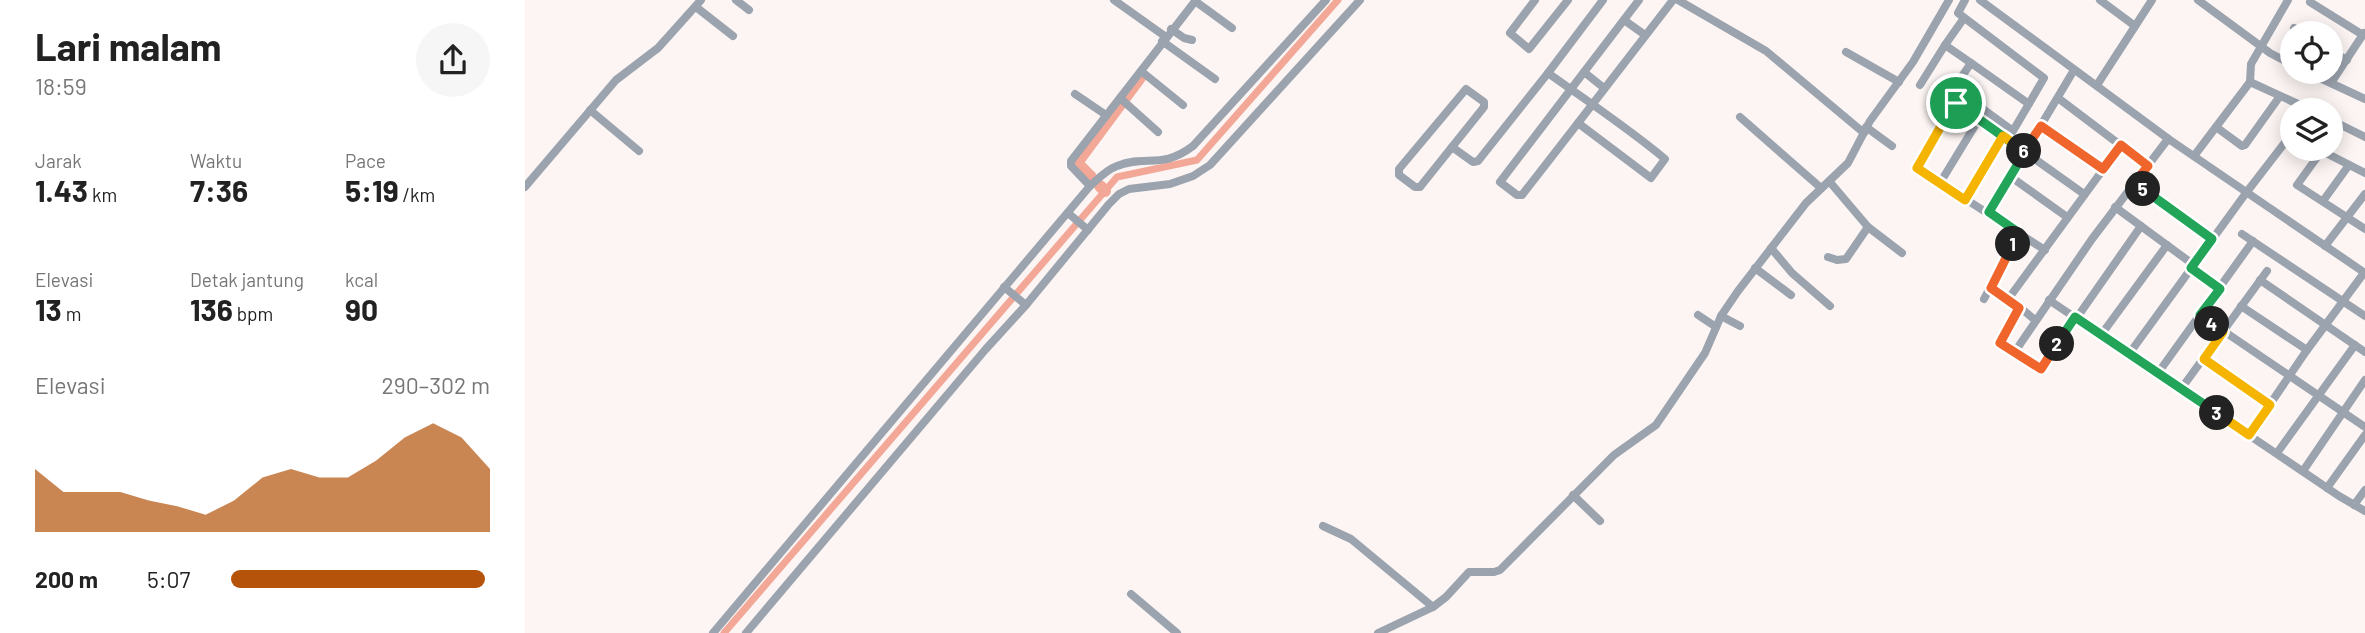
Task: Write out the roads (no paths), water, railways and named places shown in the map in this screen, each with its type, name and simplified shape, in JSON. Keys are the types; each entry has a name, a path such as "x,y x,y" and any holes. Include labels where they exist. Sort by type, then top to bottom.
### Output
{"street":[{"path":"736,0 749,10"},
{"path":"1114,0 1169,37 1215,79"},
{"path":"713,633 1005,288 1071,216 1090,186 1108,170 1121,164 1165,161 1181,155 1193,146 1326,0"},
{"path":"746,633 1086,228 1119,194 1129,189 1170,184 1193,176 1210,165 1360,0"},
{"path":"1531,1 1510,33 1529,49 1568,0"},
{"path":"1452,147 1473,162 1478,161 1603,0"},
{"path":"1639,0 1500,181 1517,195 1522,195 1675,0 1766,51 1865,130 1892,146"},
{"path":"1378,633 1433,607 1447,597 1469,572 1500,570 1614,455 1656,425 1705,353 1721,316 1755,268 1806,203 1848,163 1865,130 1917,55 1949,0"},
{"path":"1954,88 2013,131 2045,78 1958,13 1965,0"},
{"path":"1980,0 2168,139 2365,273 2307,350 2249,435"},
{"path":"2100,0 2135,26"},
{"path":"2198,0 2261,47 2280,58"},
{"path":"2194,156 2250,82 2251,64 2288,0"},
{"path":"1090,186 1070,163 1197,2 1232,28"},
{"path":"2097,85 2148,2"},
{"path":"2310,2 2364,34 2343,66"},
{"path":"525,187 616,80 658,48 698,4 733,36"},
{"path":"1920,85 1964,18"},
{"path":"1624,20 1645,35"},
{"path":"1169,37 1192,40"},
{"path":"1945,45 2029,104"},
{"path":"1846,52 1899,82"},
{"path":"2343,58 2347,60"},
{"path":"1946,100 1971,63"},
{"path":"1989,212 2074,70"},
{"path":"1584,72 1604,88"},
{"path":"1143,73 1183,105"},
{"path":"1548,73 1613,118 1665,161 1654,176 1648,177 1578,123"},
{"path":"2250,82 2284,98"},
{"path":"2333,84 2365,99"},
{"path":"1466,89 1485,104 1452,147 1417,188 1398,172 1466,89"},
{"path":"1075,94 1106,116"},
{"path":"2216,127 2243,146 2280,96"},
{"path":"2058,99 2148,166"},
{"path":"1122,100 1158,132"},
{"path":"2045,250 1916,167 1947,115 1956,103 2084,194"},
{"path":"590,110 639,151"},
{"path":"1740,117 1821,188"},
{"path":"1940,183 1979,119"},
{"path":"2041,126 2103,169"},
{"path":"2343,127 2365,137"},
{"path":"1965,200 2003,136"},
{"path":"2014,353 2115,207 2168,139"},
{"path":"2009,298 2121,145"},
{"path":"2129,354 2280,149"},
{"path":"2314,161 2296,184 2365,229"},
{"path":"2342,161 2365,173"},
{"path":"2323,201 2349,165"},
{"path":"2011,177 2067,217"},
{"path":"1829,181 1868,227 1902,253"},
{"path":"2134,183 2212,239"},
{"path":"2325,246 2365,194"},
{"path":"2115,207 2220,289"},
{"path":"1071,216 1086,228"},
{"path":"2019,308 2000,341 2004,347 2041,369 2141,226"},
{"path":"1828,257 1846,259 1868,227"},
{"path":"1984,299 2019,233"},
{"path":"2242,234 2365,316"},
{"path":"2158,373 2253,241"},
{"path":"2101,335 2167,245"},
{"path":"1771,248 1792,272 1831,306"},
{"path":"1755,268 1791,295"},
{"path":"2182,389 2267,271"},
{"path":"2260,280 2365,352"},
{"path":"1005,288 1024,304"},
{"path":"1991,288 2009,298 2035,320"},
{"path":"2049,300 2365,511"},
{"path":"2241,306 2307,350"},
{"path":"1698,315 1716,327"},
{"path":"2200,315 2365,427"},
{"path":"1721,316 1740,326"},
{"path":"2277,453 2355,345"},
{"path":"2204,359 2270,405"},
{"path":"2303,471 2365,380"},
{"path":"2327,488 2365,435"},
{"path":"2354,505 2365,490"},
{"path":"1573,495 1600,521"},
{"path":"1323,526 1351,539 1373,555 1433,607"},
{"path":"1131,594 1177,633"}],"waterway":[{"path":"724,633 1117,177 1197,160 1338,0"},
{"path":"1091,177 1079,165 1079,160 1142,75"},
{"path":"1100,186 1105,191"}]}
